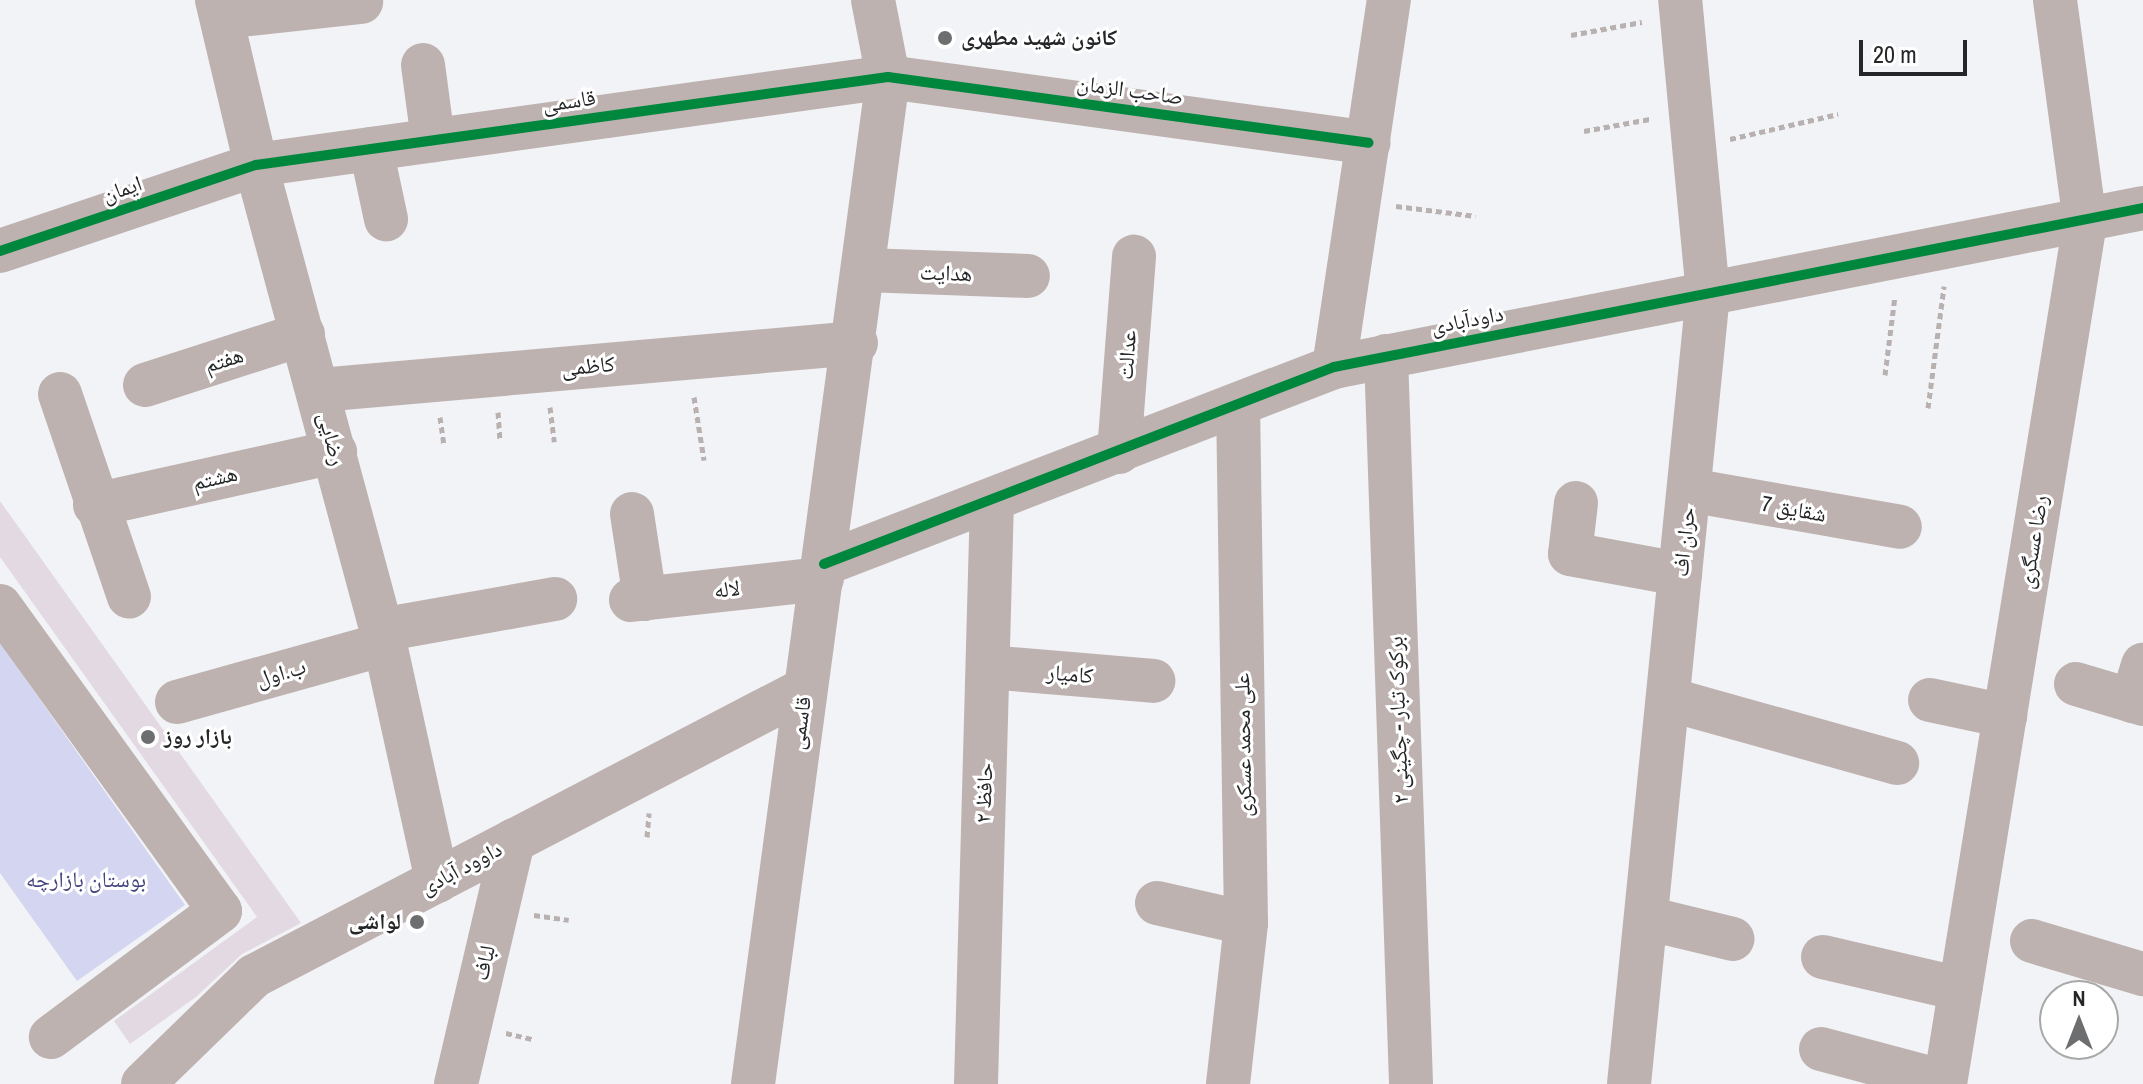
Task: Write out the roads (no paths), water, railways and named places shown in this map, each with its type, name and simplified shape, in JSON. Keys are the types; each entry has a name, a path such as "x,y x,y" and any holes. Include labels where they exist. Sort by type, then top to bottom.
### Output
{"street":[{"name":"قاسمی","path":"753,1084 805,689 856,343 888,77 873,0"},
{"path":"1334,367 1389,0"},
{"name":"رضا عسگری","path":"1945,1083 2085,222 2055,0"},
{"path":"219,9 361,2"},
{"name":"حران اف","path":"1629,1084 1708,294 1681,7"},
{"name":"رضایی","path":"219,9 256,165 320,390 383,637 437,881"},
{"path":"423,65 433,140"},
{"name":"قاسمی","path":"256,165 888,77"},
{"name":"صاحب الزمان","path":"888,77 1368,143"},
{"path":"371,149 386,219"},
{"name":"ایمان","path":"0,251 256,165"},
{"name":"داودآبادی","path":"823,571 1334,367 2085,222 2143,208"},
{"name":"عدالت","path":"1119,452 1134,257"},
{"name":"هدایت","path":"865,270 1028,276"},
{"name":"هفتم","path":"145,385 303,334"},
{"name":"کاظمی","path":"320,390 856,343"},
{"name":"برکوک تبار - چگینی ۲","path":"1386,356 1411,1084"},
{"path":"60,394 95,505 129,597"},
{"name":"علی محمد عسکری","path":"1228,1084 1246,923 1238,405"},
{"name":"هشتم","path":"95,505 335,452"},
{"name":"شقایق 7","path":"1689,490 1900,527"},
{"name":"حافظ ۲","path":"976,1084 992,502"},
{"path":"1576,503 1570,554 1680,574"},
{"name":"لاله","path":"632,514 638,600 823,571"},
{"name":"ب.اول","path":"177,702 383,637 555,599"},
{"path":"0,606 220,911 51,1037"},
{"name":"کامیار","path":"988,667 1153,681"},
{"path":"2076,684 2139,690"},
{"name":"داوود آبادی","path":"143,1084 254,976 805,689"},
{"path":"1668,699 1897,763"},
{"path":"1930,700 2005,716"},
{"name":"لباف","path":"456,1084 513,841"},
{"path":"1157,903 1246,923"},
{"path":"1646,918 1733,939"},
{"path":"2032,941 2143,974"},
{"path":"1823,957 1960,989"},
{"path":"1821,1049 1945,1083"}],"place":[{"name":"کانون شهید مطهری","path":"945,38"},
{"name":"بازار روز","path":"148,737"},
{"name":"لواشی","path":"417,922"}],"park label":[{"name":"بوستان بازارچه","path":"86,880"}]}
